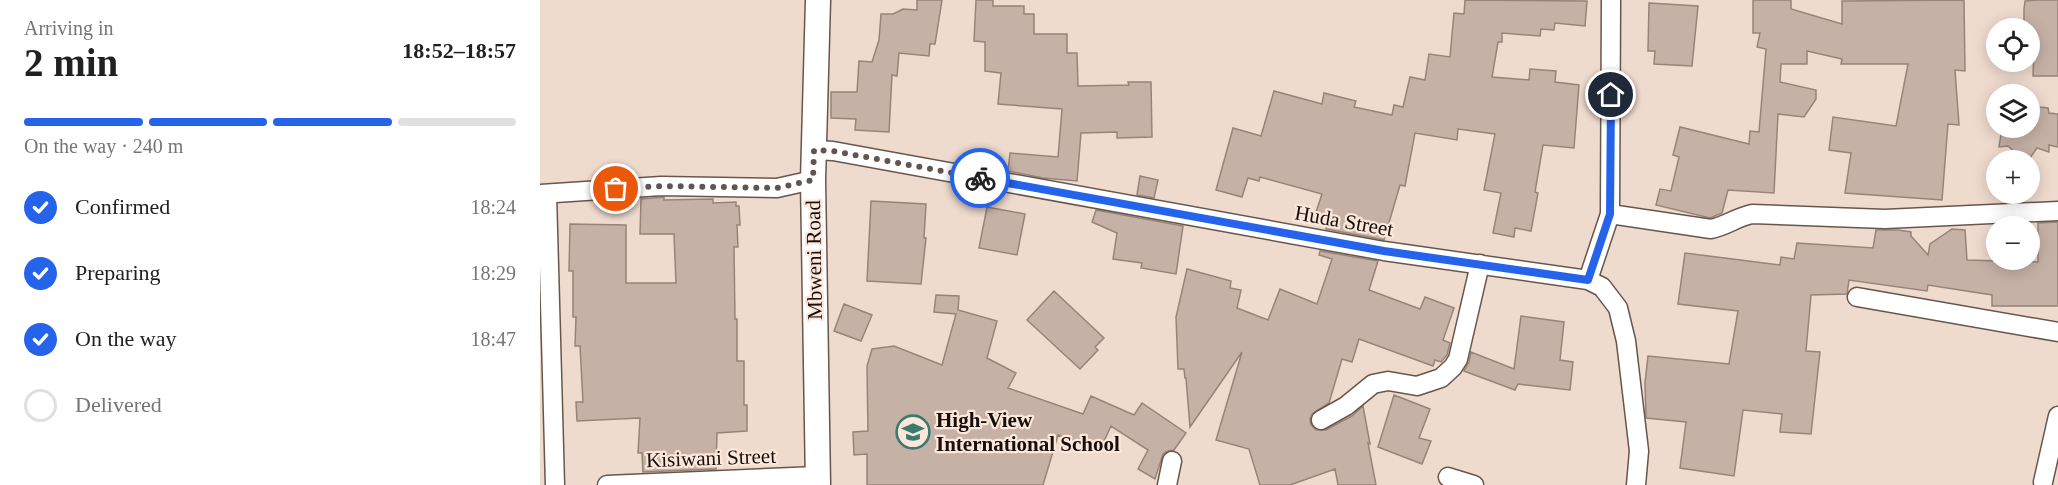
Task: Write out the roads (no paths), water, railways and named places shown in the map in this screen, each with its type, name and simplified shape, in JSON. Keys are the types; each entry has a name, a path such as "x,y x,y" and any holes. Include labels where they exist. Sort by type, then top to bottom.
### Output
{"street":[{"name":"Mbweni Road","path":"818,0 813,180 818,480"},
{"path":"1611,0 1610,214 1588,280 1602,286 1618,308 1626,341 1639,451 1636,485"},
{"name":"Huda Street","path":"814,150 833,151 1384,251 1588,280"},
{"path":"555,485 544,194 661,186 777,188 813,180"},
{"path":"1610,214 1711,229 1725,227 1740,216 1752,214 1885,219 2058,211"},
{"path":"1321,420 1346,406 1373,384 1388,381 1418,386 1441,378 1453,367 1458,359 1480,264"},
{"path":"1857,297 2058,332"},
{"path":"2043,482 2058,416"},
{"path":"1167,485 1172,461"},
{"path":"1448,477 1474,485"},
{"name":"Kisiwani Street","path":"607,485 818,480"}],"place":[{"name":"High-View International School","path":"913,432"}]}
